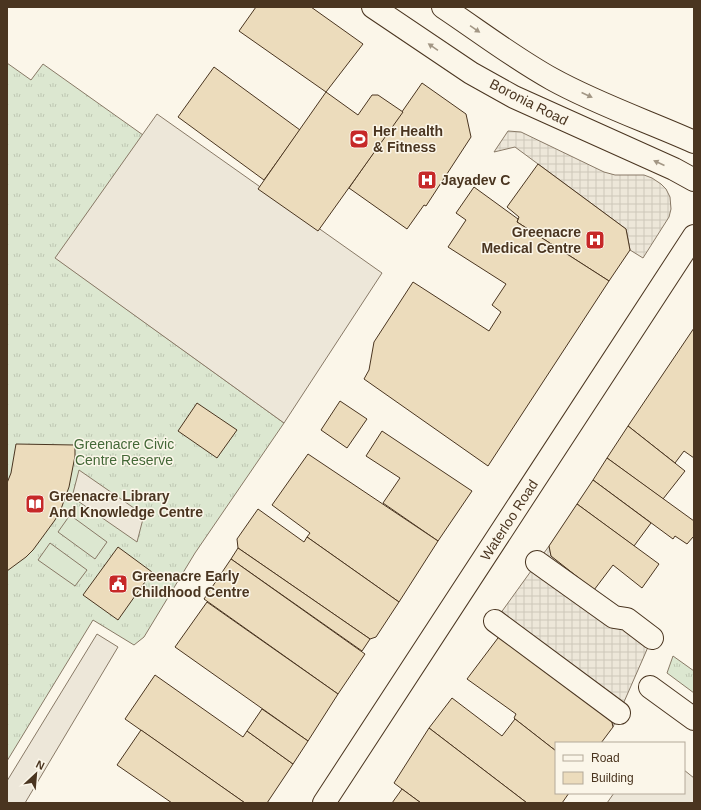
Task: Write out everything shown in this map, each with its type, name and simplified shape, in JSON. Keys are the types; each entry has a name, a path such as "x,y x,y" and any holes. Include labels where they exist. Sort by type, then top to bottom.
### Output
{"main road":[{"name":"Boronia Road","path":"373,7 471,73 514,97 674,169 694,180"},
{"path":"443,7 523,61 553,79 616,109 694,142"},
{"name":"Waterloo Road","path":"324,803 694,236"},
{"path":"537,562 614,617 626,619 652,638"},
{"path":"495,621 619,713"},
{"path":"650,687 694,719"}],"green space":[{"name":"Greenacre Civic Centre Reserve","path":"7,63 31,80 43,64 143,135 56,258 284,423 195,553 144,637 134,645 93,620 7,761"},
{"path":"70,515 107,542 95,559 58,532"},
{"path":"50,543 87,570 75,586 38,560"},
{"path":"673,656 694,671 694,693 667,673"}],"shaded area":[{"path":"157,114 382,273 284,423 55,258"},
{"path":"508,131 521,132 604,172 615,175 644,175 661,184 666,189 670,197 671,209 669,217 643,258 630,250 626,229 515,147 494,152"},
{"path":"79,470 144,515 137,542 72,497"},
{"path":"549,546 551,556 648,631 652,638 613,727 611,718 495,621"},
{"path":"97,634 118,647 25,803 7,802 7,781"},
{"path":"685,771 694,778 694,803 607,803 613,794 685,794"}],"building":[{"path":"256,7 311,7 363,44 326,92 239,31"},
{"path":"214,67 300,130 264,180 178,117"},
{"path":"422,83 466,114 471,137 426,206 424,205 407,229 349,188"},
{"path":"326,92 358,115 372,95 378,95 403,112 318,231 258,189"},
{"path":"538,164 626,229 630,250 609,281 517,222 519,217 507,207"},
{"path":"474,187 518,219 517,222 609,281 488,466 364,379 369,370 374,342 413,282 489,331 501,312 492,305 506,284 448,247 466,220 456,213"},
{"path":"694,328 694,458 684,451 675,463 628,426"},
{"path":"340,401 367,419 347,448 321,430"},
{"path":"197,403 237,430 217,458 178,431"},
{"path":"628,426 685,471 663,499 607,458"},
{"path":"382,431 472,491 438,541 383,503 400,478 366,456"},
{"name":"Greenacre Library And Knowledge Centre","path":"16,444 75,445 75,456 69,487 61,509 55,520 33,550 7,571 7,483 11,473"},
{"path":"308,454 438,541 399,602 307,537 310,533 272,505"},
{"path":"607,458 694,521 694,538 693,537 687,544 675,536 673,539 593,480"},
{"path":"593,480 651,523 634,546 577,504"},
{"path":"577,504 659,564 642,588 613,565 594,590 551,556 549,546"},
{"path":"258,509 304,542 307,537 399,602 376,637 370,639 238,548 237,539"},
{"name":"Greenacre Early Childhood Centre","path":"118,547 152,572 118,620 83,595"},
{"path":"238,548 370,639 362,651 231,559"},
{"path":"231,559 365,654 338,694 204,599"},
{"path":"207,602 338,694 308,741 175,647"},
{"path":"501,634 611,718 613,727 602,742 555,742 555,750 515,719 516,714 467,679"},
{"path":"155,675 243,737 247,731 293,764 267,803 245,803 125,719"},
{"path":"452,698 502,736 515,719 555,750 555,794 568,794 562,803 527,803 429,728"},
{"path":"262,709 308,741 293,764 247,731"},
{"path":"429,728 527,803 421,803 394,783"},
{"path":"141,730 245,803 172,803 117,765"},
{"path":"402,789 421,803 392,803"}],"place":[{"name":"Her Health & Fitness","path":"359,139"},
{"name":"Jayadev C","path":"427,180"},
{"name":"Greenacre Medical Centre","path":"595,240"},
{"name":"Greenacre Library And Knowledge Centre","path":"35,504"},
{"name":"Greenacre Early Childhood Centre","path":"118,584"}]}
